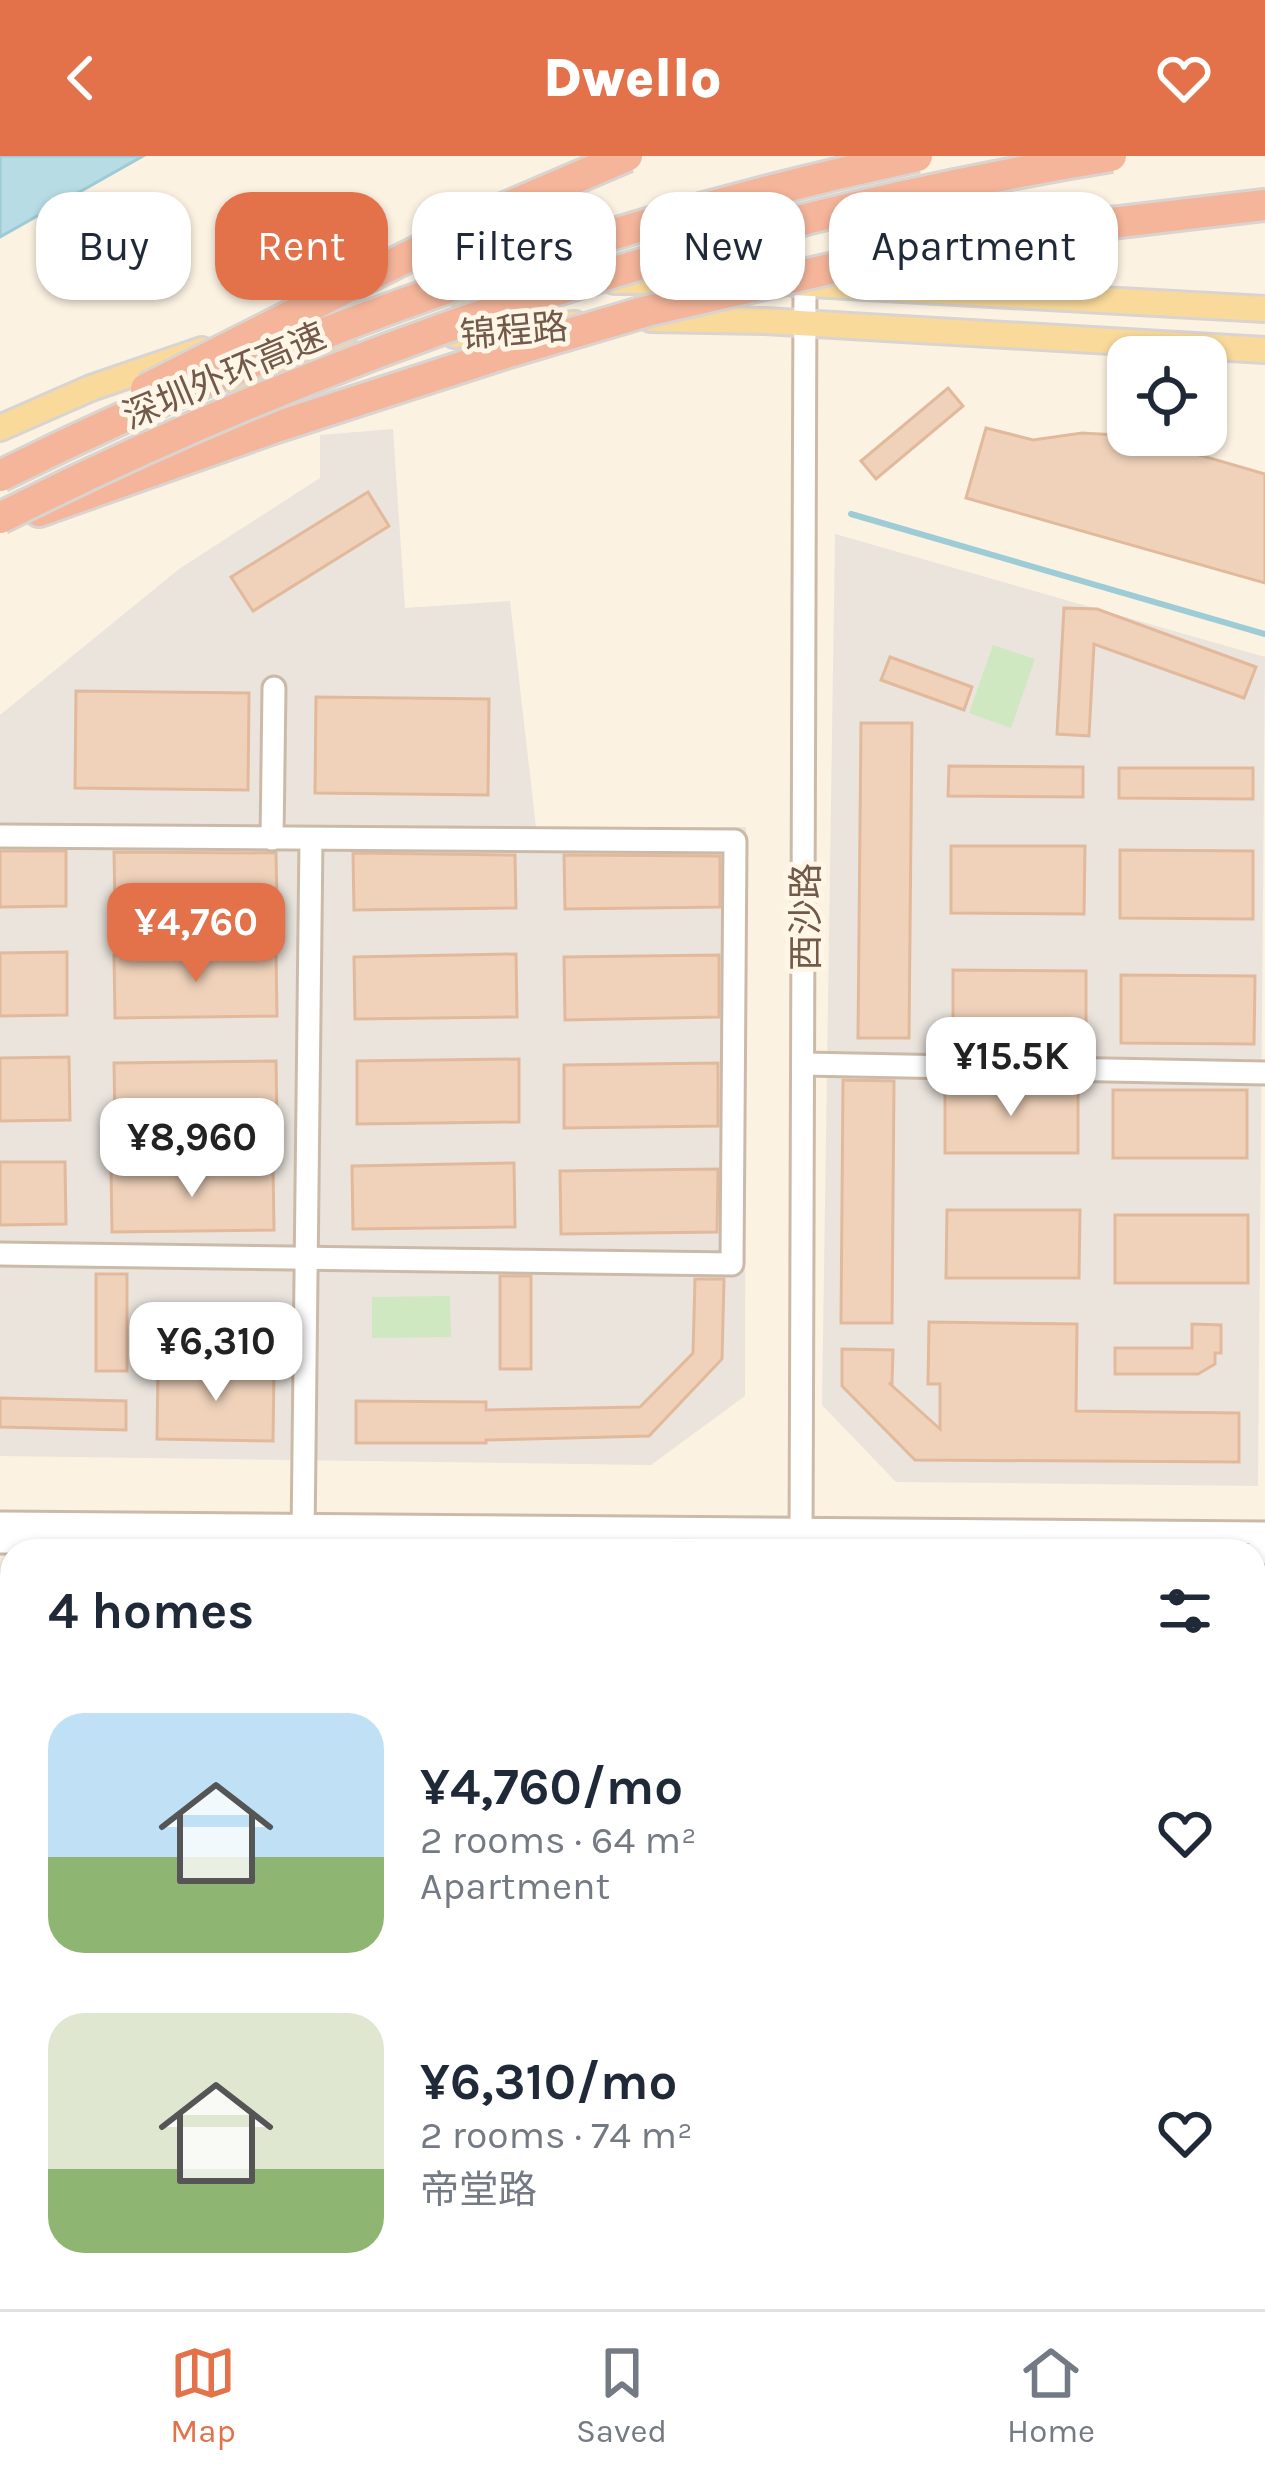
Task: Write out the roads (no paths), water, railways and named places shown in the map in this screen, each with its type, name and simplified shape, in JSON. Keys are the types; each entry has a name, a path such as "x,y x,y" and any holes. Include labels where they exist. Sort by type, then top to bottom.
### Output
{"highway":[{"path":"0,473 203,357 496,212 627,156"},
{"name":"深圳外环高速","path":"0,473 194,387 481,277 677,216 916,156"},
{"name":"深圳外环高速","path":"0,522 134,454 302,383 590,281 884,202 1111,156"},
{"path":"0,522 292,422 647,311 944,246 1075,226 1258,207"}],"main road":[{"name":"锦程路","path":"0,428 175,358 300,323 413,300 640,280"},
{"name":"锦程路","path":"805,284 1265,309"},
{"name":"锦程路","path":"0,473 106,425 188,396 346,353 419,340 623,320 806,324 1265,350"}],"street":[{"name":"西沙路","path":"801,1539 805,284"},
{"path":"272,839 274,688"},
{"path":"0,836 735,841 732,1264 0,1254"},
{"path":"303,1534 311,839"},
{"path":"804,1064 1265,1073"},
{"path":"0,1522 580,1539"},
{"path":"987,1539 1265,1533"},
{"path":"114,1539 303,1534"}],"water":[{"path":"0,156 143,156 79,192 36,192 36,217 0,237"}],"waterway":[{"path":"851,514 1265,634"}]}
